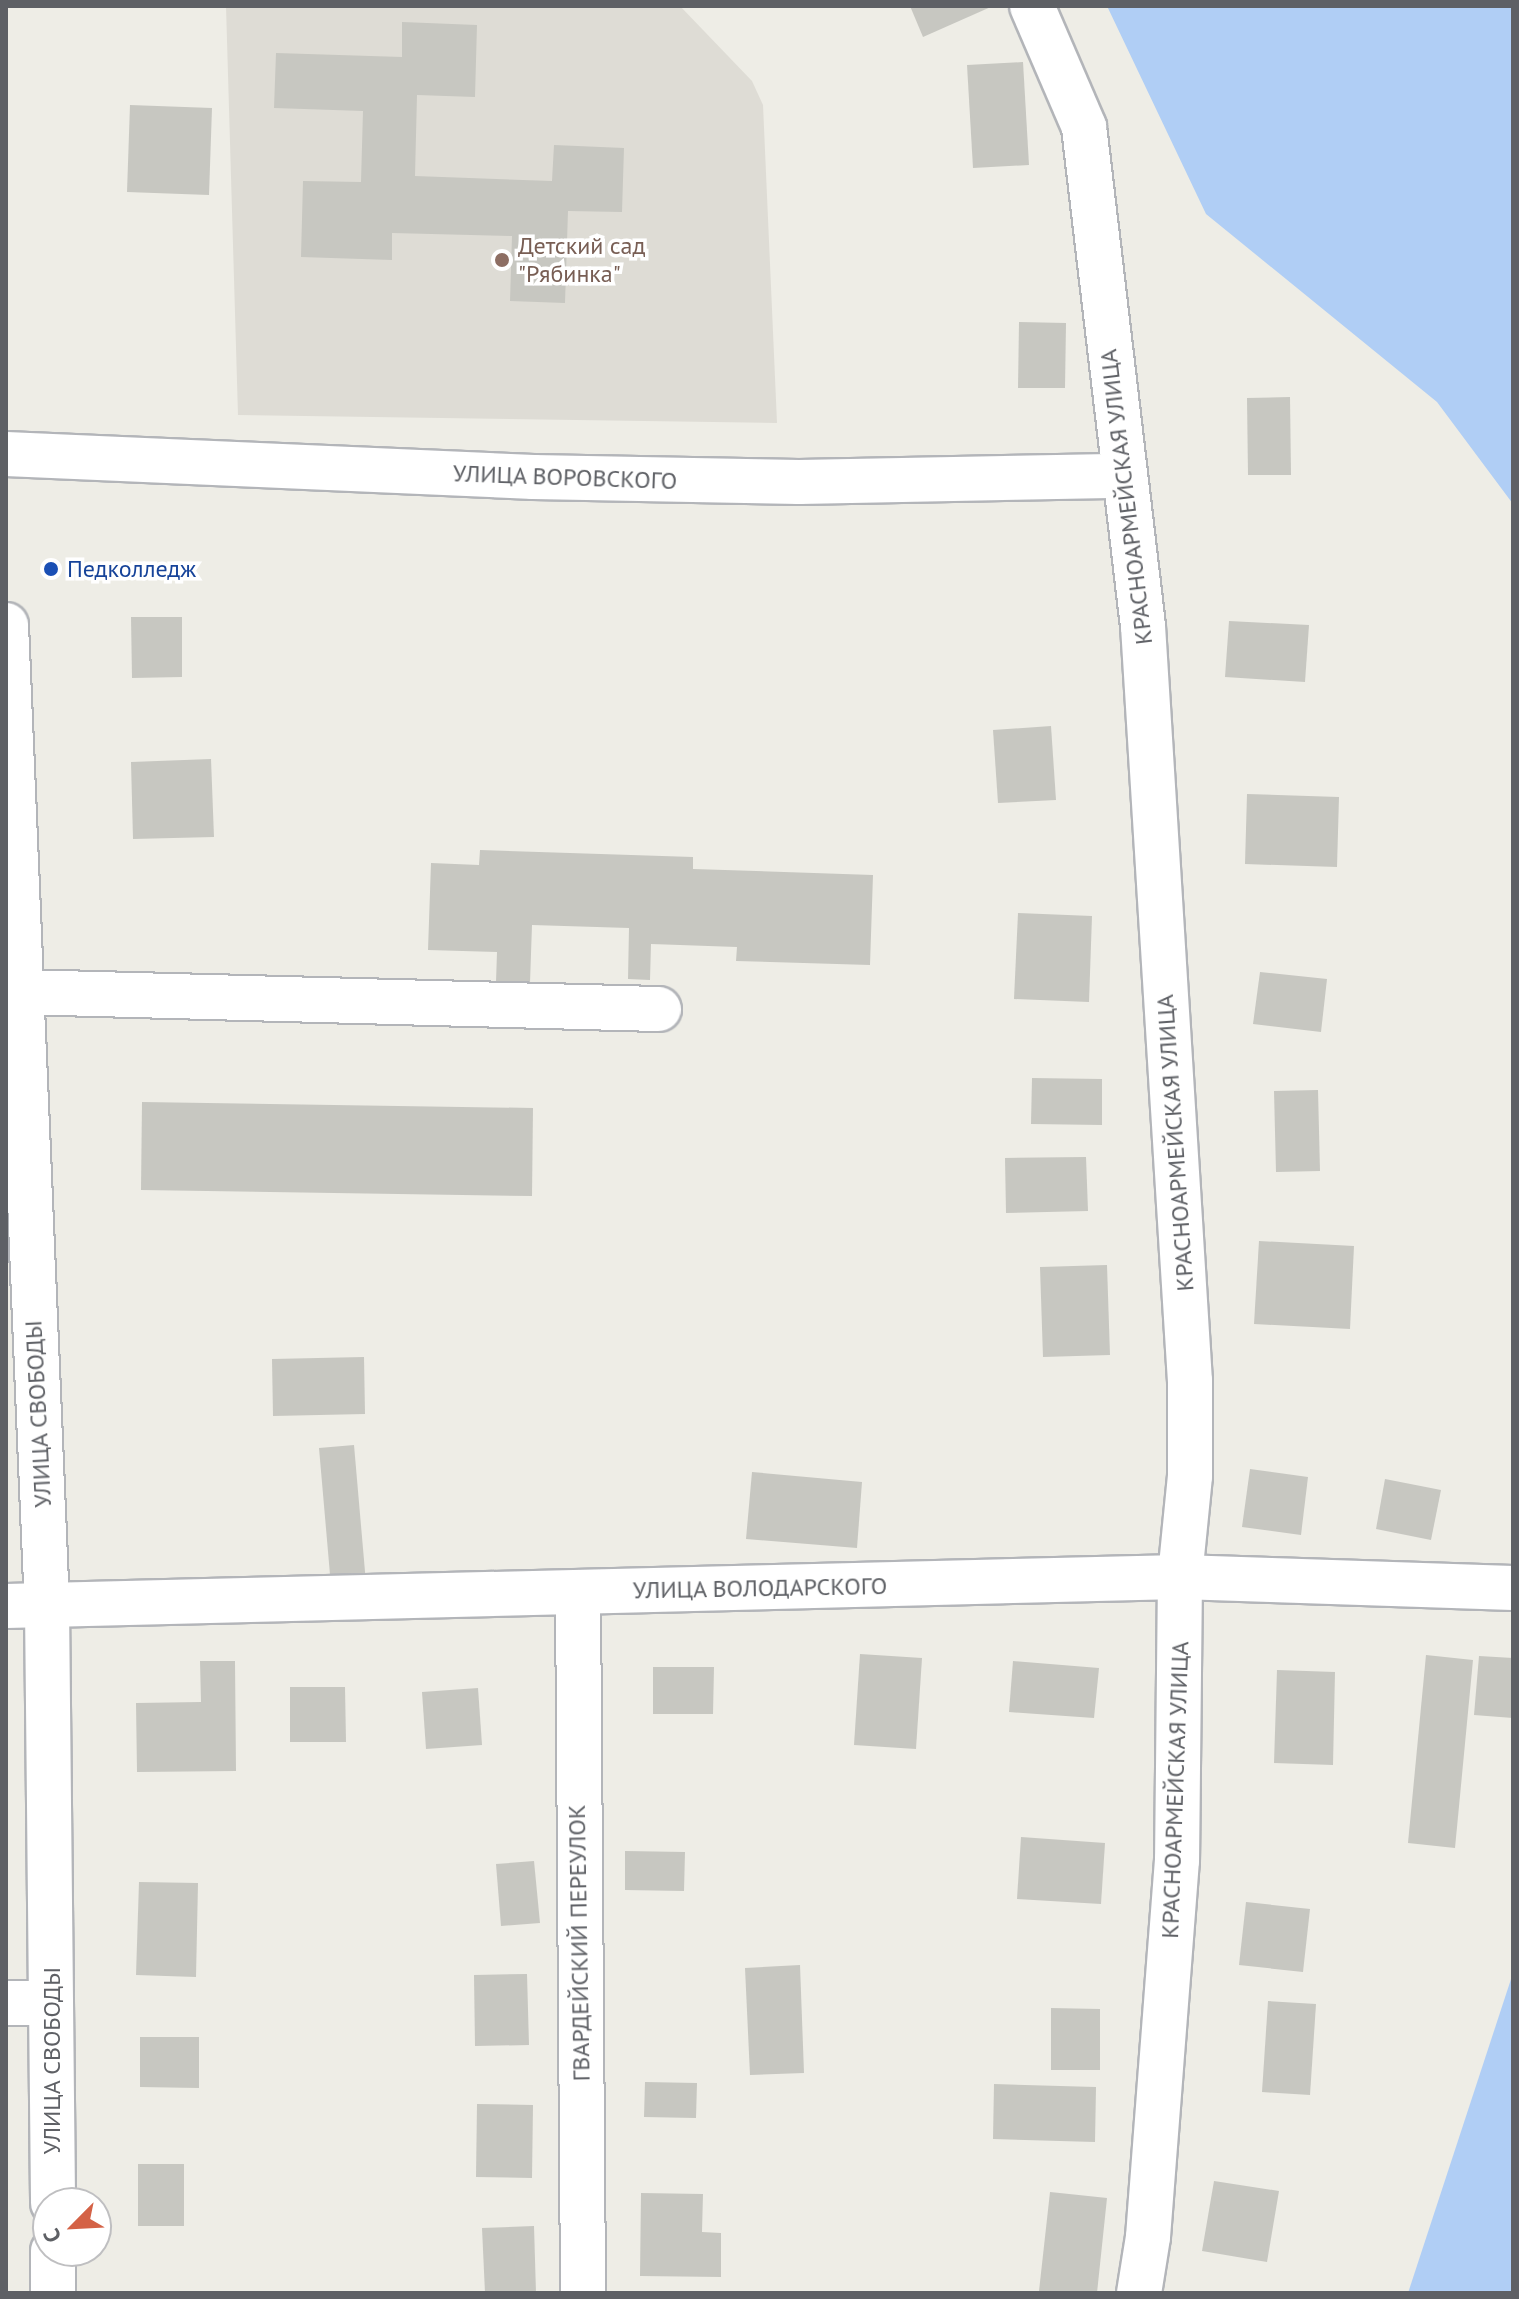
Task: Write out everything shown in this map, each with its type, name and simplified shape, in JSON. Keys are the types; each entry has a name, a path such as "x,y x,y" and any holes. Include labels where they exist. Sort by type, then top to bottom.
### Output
{"street":[{"name":"КРАСНОАРМЕЙСКАЯ УЛИЦА","path":"1032,6 1084,127 1143,626 1190,1381 1190,1476 1180,1577 1177,1860 1139,2293"},
{"name":"УЛИЦА ВОРОВСКОГО","path":"6,454 783,482 1124,476"},
{"name":"УЛИЦА СВОБОДЫ","path":"6,625 21,992 22,1430 27,1606 51,2003 53,2187"},
{"path":"21,992 659,1009"},
{"name":"УЛИЦА ВОЛОДАРСКОГО","path":"27,1606 1180,1577 1513,1588"},
{"name":"ГВАРДЕЙСКИЙ ПЕРЕУЛОК","path":"578,1592 583,2293"},
{"path":"6,2003 51,2003"},
{"path":"53,2267 53,2293"}],"shaded area":[{"name":"Детский сад \"Рябинка\"","path":"226,6 680,6 752,81 763,105 777,423 238,415"}],"water":[{"path":"1107,6 1513,6 1513,504 1437,402 1206,214"},
{"path":"1513,1973 1513,2293 1408,2293"}],"building":[{"path":"910,6 993,6 923,37"},
{"name":"Детский сад \"Рябинка\"","path":"402,22 477,25 475,97 417,95 415,176 552,181 554,145 624,148 622,212 568,211 565,303 510,301 512,236 392,233 392,260 301,257 303,181 361,182 363,111 274,108 276,53 402,57"},
{"path":"1023,62 1029,165 973,168 967,65"},
{"path":"130,105 212,108 209,195 127,192"},
{"path":"1019,322 1066,323 1065,388 1018,388"},
{"path":"1290,397 1291,475 1248,475 1247,398"},
{"path":"131,617 182,617 182,677 132,678"},
{"path":"1229,621 1309,625 1305,682 1225,677"},
{"path":"1051,726 1056,800 998,803 993,730"},
{"path":"211,759 214,837 133,839 131,762"},
{"path":"1247,794 1339,797 1337,867 1245,864"},
{"path":"480,850 693,857 693,869 873,875 870,965 736,961 737,947 651,944 650,980 628,979 629,928 532,925 530,983 496,982 497,952 428,950 431,863 479,865"},
{"path":"1018,913 1092,916 1089,1002 1014,999"},
{"path":"1260,972 1327,979 1321,1032 1253,1024"},
{"path":"1032,1078 1102,1079 1102,1125 1031,1124"},
{"path":"1318,1090 1320,1171 1276,1172 1274,1091"},
{"path":"142,1102 533,1108 532,1196 141,1190"},
{"path":"1086,1157 1088,1211 1006,1213 1005,1158"},
{"path":"1259,1241 1354,1246 1350,1329 1254,1324"},
{"path":"1107,1265 1110,1355 1043,1357 1040,1267"},
{"path":"364,1357 365,1414 273,1416 272,1359"},
{"path":"354,1445 366,1583 331,1586 319,1448"},
{"path":"1250,1469 1308,1477 1301,1535 1242,1527"},
{"path":"752,1472 862,1482 857,1548 746,1539"},
{"path":"1385,1479 1441,1490 1431,1540 1376,1529"},
{"path":"860,1654 922,1658 916,1749 854,1745"},
{"path":"1426,1655 1473,1660 1455,1848 1408,1843"},
{"path":"1479,1656 1513,1658 1513,1718 1474,1715"},
{"path":"200,1661 235,1661 236,1771 137,1772 136,1703 201,1702"},
{"path":"1013,1661 1099,1668 1094,1718 1009,1712"},
{"path":"653,1667 714,1667 713,1714 653,1714"},
{"path":"1277,1670 1335,1672 1333,1765 1274,1763"},
{"path":"290,1687 345,1687 346,1742 290,1742"},
{"path":"478,1688 482,1745 426,1749 422,1692"},
{"path":"1021,1837 1105,1843 1101,1904 1017,1899"},
{"path":"625,1851 685,1852 684,1891 625,1890"},
{"path":"534,1861 540,1923 501,1926 496,1864"},
{"path":"139,1882 198,1883 196,1977 136,1975"},
{"path":"1246,1902 1310,1909 1303,1972 1239,1965"},
{"path":"800,1965 804,2073 750,2075 745,1968"},
{"path":"527,1974 529,2045 475,2046 474,1975"},
{"path":"1268,2001 1316,2004 1310,2095 1262,2092"},
{"path":"1051,2008 1100,2009 1100,2070 1051,2070"},
{"path":"140,2037 199,2037 199,2088 140,2087"},
{"path":"645,2082 697,2083 696,2118 644,2117"},
{"path":"994,2084 1096,2087 1095,2142 993,2139"},
{"path":"477,2104 533,2105 532,2178 476,2177"},
{"path":"138,2164 184,2164 184,2226 138,2226"},
{"path":"1214,2181 1279,2191 1267,2262 1202,2251"},
{"path":"1050,2192 1107,2198 1097,2293 1039,2291"},
{"path":"641,2193 703,2194 702,2232 721,2233 721,2277 640,2276"},
{"path":"534,2226 536,2293 485,2293 482,2228"}],"place":[{"name":"Детский сад \"Рябинка\"","path":"502,260"},
{"name":"Педколледж","path":"51,569"}]}
